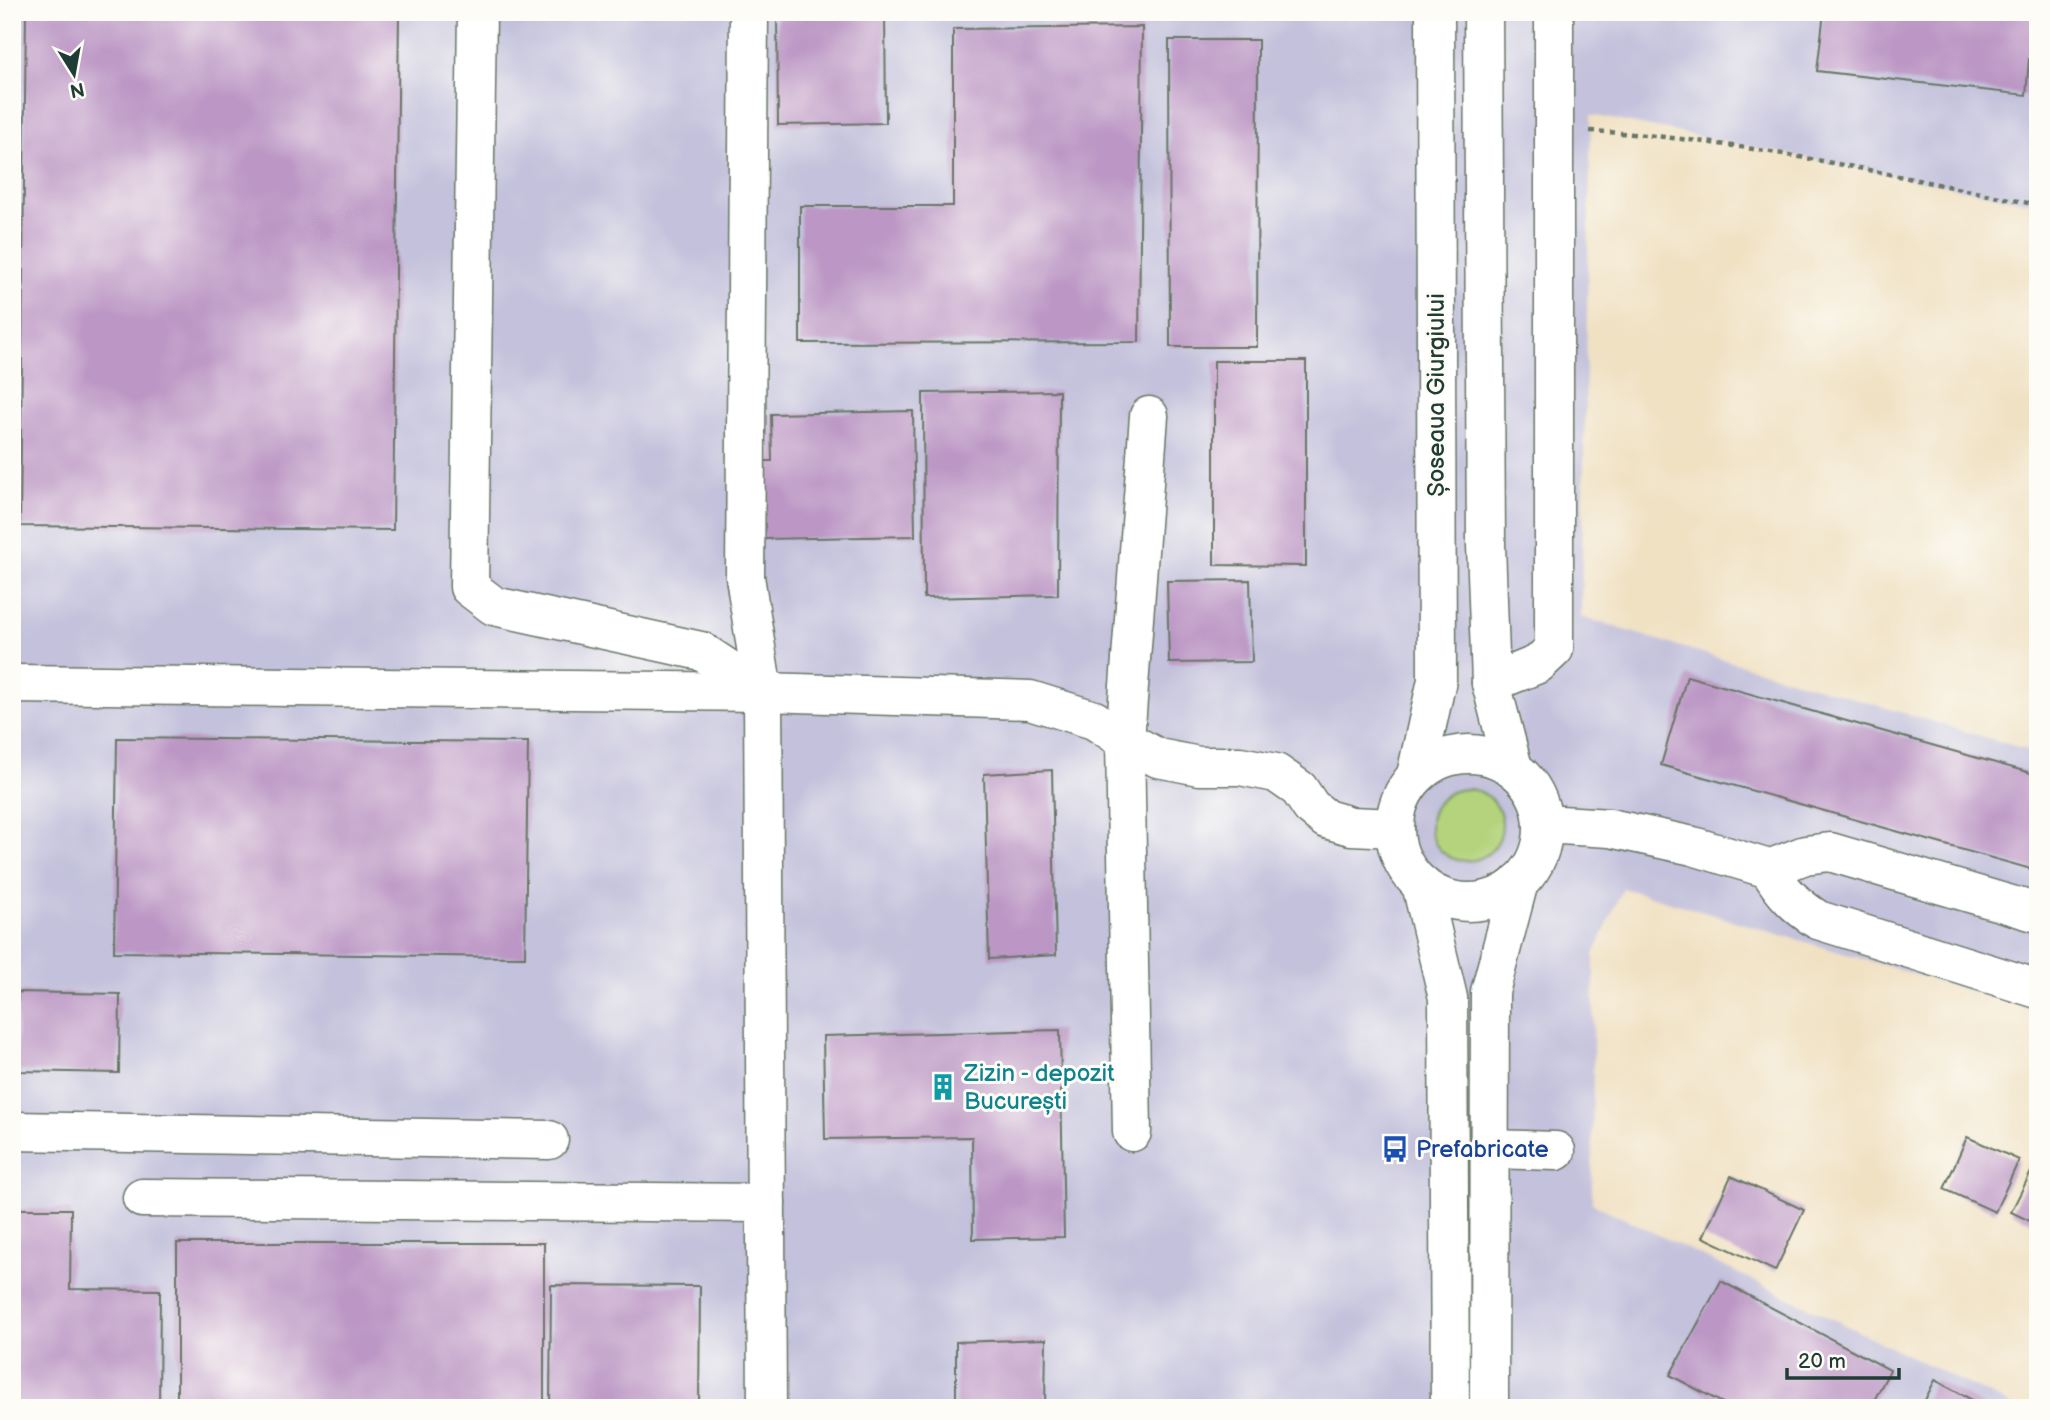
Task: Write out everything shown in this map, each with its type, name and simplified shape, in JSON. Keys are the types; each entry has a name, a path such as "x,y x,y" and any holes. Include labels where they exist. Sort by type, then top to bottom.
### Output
{"main road":[{"path":"477,12 469,587 494,606 701,651 763,692"},
{"path":"749,12 745,577 763,692 767,1408"},
{"name":"Șoseaua Giurgiului","path":"1416,775 1437,680 1435,12"},
{"name":"Șoseaua Giurgiului","path":"1483,12 1486,545 1491,683 1513,768"},
{"path":"1491,683 1538,664 1554,649 1555,12"},
{"path":"1132,1132 1125,740 1149,416"},
{"path":"12,684 763,692 1030,700 1094,720 1158,758 1199,766 1240,766 1276,773 1299,789 1311,807 1326,819 1351,826 1395,828"},
{"name":"Șoseaua Giurgiului","path":"1489,1408 1490,992 1519,882 1536,857 1543,824 1533,790 1513,768 1495,759 1474,754 1453,755 1433,762 1416,775 1400,799 1395,828 1401,858 1420,884 1439,895 1459,901 1481,901 1501,894 1519,882"},
{"path":"1543,824 1610,828 1693,846 1769,869 1805,855 1830,852 2038,913"},
{"path":"1769,869 1782,891 1798,907 1818,920 2038,989"},
{"name":"Șoseaua Giurgiului","path":"1420,884 1448,998 1450,1408"},
{"path":"12,1131 549,1140"},
{"path":"1488,1149 1556,1151"},
{"path":"142,1198 766,1203"}],"path":[{"path":"1554,130 1639,134 1773,152 2038,205"}],"shaded area":[{"path":"12,12 2038,12 2038,204 1591,115 1581,617 2038,753 2038,1011 1623,888 1594,955 1592,1203 2011,1405 2009,1408 12,1408"}],"green space":[{"path":"1473,789 1492,799 1500,811 1500,839 1492,851 1480,859 1459,861 1440,851 1432,839 1430,818 1440,799 1452,791"}],"building":[{"path":"26,12 399,12 393,530 20,526"},
{"path":"777,12 885,12 886,123 778,125"},
{"path":"1824,12 2038,12 2038,60 2029,59 2026,95 1817,71"},
{"path":"1142,27 1139,342 800,343 800,206 953,206 953,29"},
{"path":"1169,40 1258,40 1257,347 1170,347"},
{"path":"1214,361 1306,361 1306,566 1214,565"},
{"path":"1059,391 1058,595 924,598 923,393"},
{"path":"913,411 915,536 763,539 761,461 772,461 771,414"},
{"path":"1250,580 1252,662 1169,663 1167,581"},
{"path":"1687,676 2038,775 2038,871 1661,765"},
{"path":"117,738 528,742 525,957 114,952"},
{"path":"1052,770 1056,955 989,959 984,774"},
{"path":"18,992 120,994 119,1073 17,1071"},
{"name":"Zizin - depozit București","path":"1060,1030 1064,1237 973,1239 972,1137 825,1139 823,1036"},
{"path":"1967,1137 2019,1160 1995,1212 1944,1189"},
{"path":"2032,1170 2038,1173 2038,1225 2011,1212"},
{"path":"1731,1176 1804,1210 1775,1271 1703,1237"},
{"path":"17,1209 71,1209 70,1289 160,1290 159,1408 15,1408"},
{"path":"177,1243 544,1243 544,1408 177,1408"},
{"path":"1721,1281 1890,1370 1870,1408 1732,1408 1670,1375"},
{"path":"551,1285 700,1286 699,1408 550,1408"},
{"path":"1046,1339 1045,1408 956,1408 956,1342"},
{"path":"1935,1380 1987,1408 1921,1408"}],"place":[{"name":"Zizin - depozit București","path":"943,1087"},
{"name":"Prefabricate","path":"1395,1149"}]}
